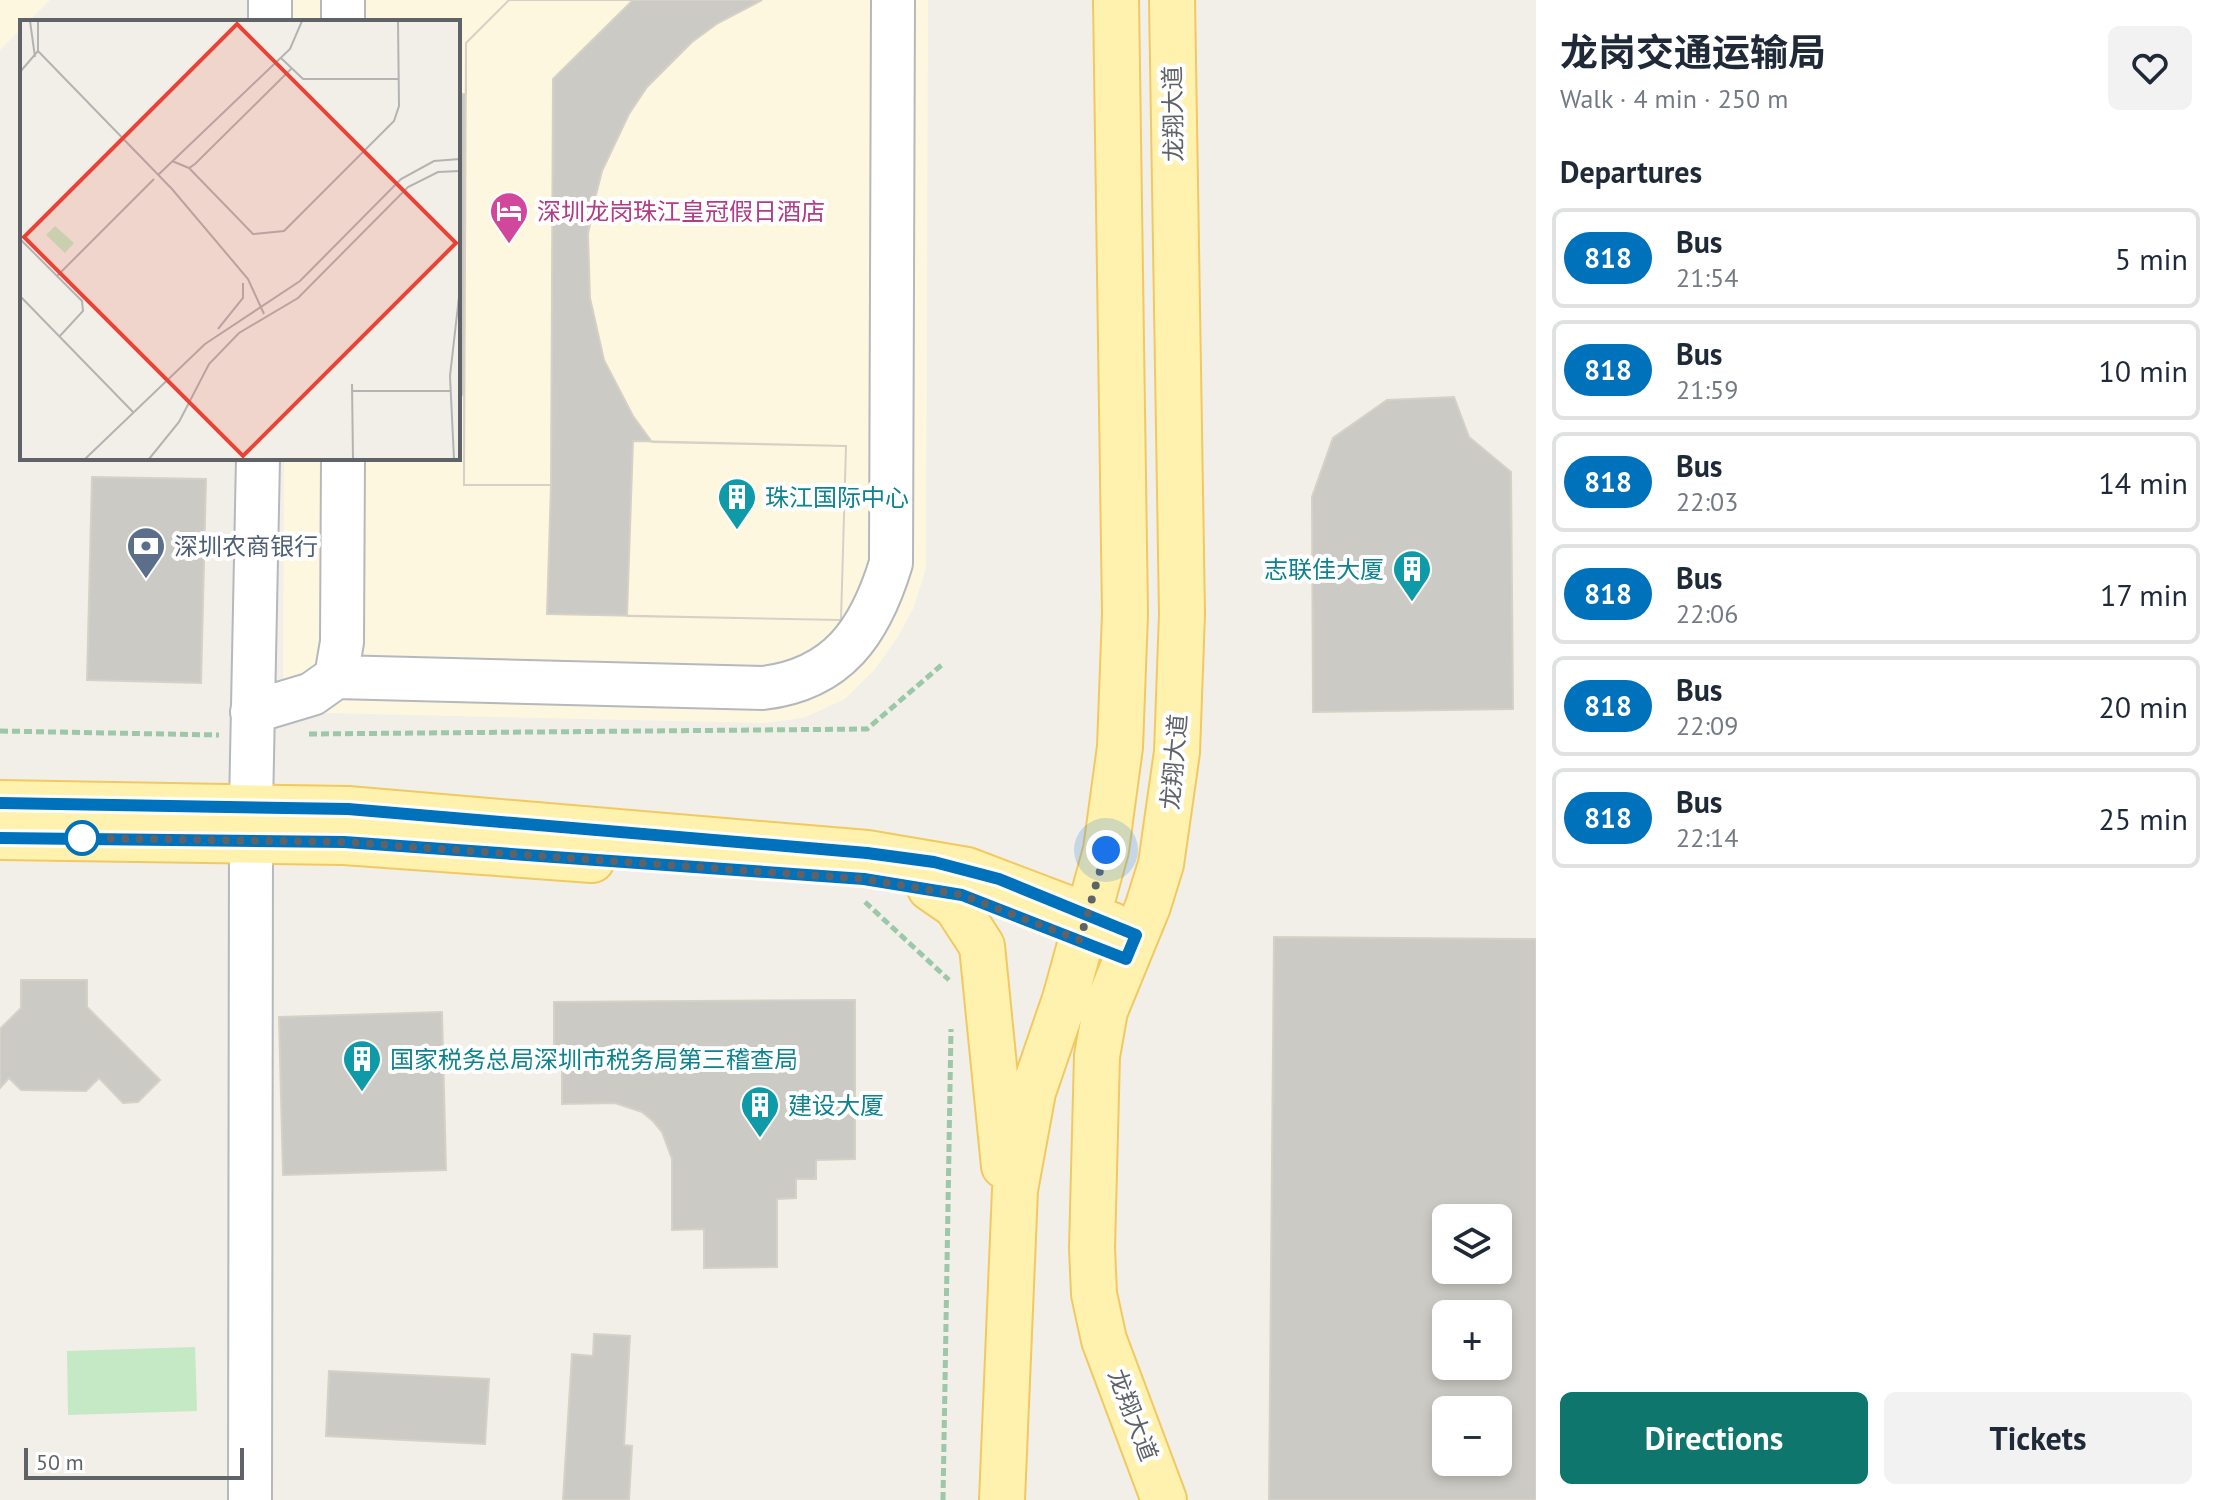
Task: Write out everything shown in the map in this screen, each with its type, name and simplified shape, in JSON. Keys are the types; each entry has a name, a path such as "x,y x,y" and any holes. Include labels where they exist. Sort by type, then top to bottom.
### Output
{"main road":[{"path":"1002,1500 1010,1239 1019,1165 1033,1092 1084,927 1113,812 1124,681 1116,0"},
{"name":"龙翔大道","path":"1164,1500 1104,1340 1094,1294 1095,1068 1105,1011 1161,864 1169,820 1181,683 1172,0"},
{"path":"0,803 251,824 344,842 864,879 930,888 1084,927"},
{"path":"0,837 251,824 348,809 894,857 934,862 999,879 1084,927 1131,947"},
{"path":"930,888 967,918 986,962 1010,1239"}],"street":[{"path":"252,723 312,694 336,677 763,688 794,684 825,670 848,646 882,593 891,563 893,0"},
{"path":"250,1500 251,824 258,460"},
{"path":"336,677 342,642 343,460"}],"path":[{"path":"0,731 142,736 252,723 867,729 944,663"},
{"path":"865,902 952,983"},
{"path":"943,1500 952,1014"}],"shaded area":[{"path":"0,0 50,0 30,20 20,20 20,30 0,50"},
{"path":"287,0 928,0 926,568 914,607 897,638 875,669 845,699 803,718 765,723 283,712 284,460 460,460 460,20 287,20"}],"green space":[{"path":"195,1347 197,1411 68,1415 67,1351"}],"building":[{"name":"深圳龙岗珠江皇冠假日酒店","path":"509,0 633,0 553,79 551,485 464,485 466,43"},
{"path":"509,0 762,0 718,23 692,42 647,87 629,114 602,171 594,203 588,234 590,298 604,360 633,416 652,442 846,446 841,620 547,614 551,485 464,485 464,395 460,395 460,94 466,94 466,43"},
{"name":"志联佳大厦","path":"1454,397 1469,437 1511,472 1513,709 1313,712 1312,497 1333,438 1387,400"},
{"name":"珠江国际中心","path":"633,441 846,446 841,620 627,616"},
{"name":"深圳农商银行","path":"92,477 206,479 201,683 87,680"},
{"path":"1274,937 1536,939 1536,1500 1269,1500"},
{"path":"21,980 87,980 87,1007 160,1080 138,1102 123,1103 99,1078 86,1091 21,1090 9,1078 0,1088 0,1029 21,1008"},
{"name":"建设大厦","path":"855,1000 855,1159 816,1160 816,1179 796,1179 796,1198 777,1199 777,1267 704,1268 704,1229 672,1230 672,1159 662,1132 653,1121 642,1112 615,1103 562,1104 562,1067 554,1067 554,1002"},
{"name":"国家税务总局深圳市税务局第三稽查局","path":"442,1012 446,1170 283,1175 279,1017"},
{"path":"594,1334 630,1336 624,1445 632,1446 629,1500 563,1500 572,1354 593,1356"},
{"path":"329,1371 489,1379 485,1444 326,1436"}],"bus line":[{"name":"818","path":"0,803 348,809 867,853 934,862 999,879 1136,935 1126,959 962,895 864,879 344,842 0,838"}],"place":[{"name":"深圳龙岗珠江皇冠假日酒店","path":"509,245"},
{"name":"珠江国际中心","path":"737,531"},
{"name":"深圳农商银行","path":"146,580"},
{"name":"志联佳大厦","path":"1412,603"},
{"name":"国家税务总局深圳市税务局第三稽查局","path":"362,1093"},
{"name":"建设大厦","path":"760,1139"}],"route":[{"path":"82,838 344,842 864,879 962,895 1080,940 1106,850"}]}
